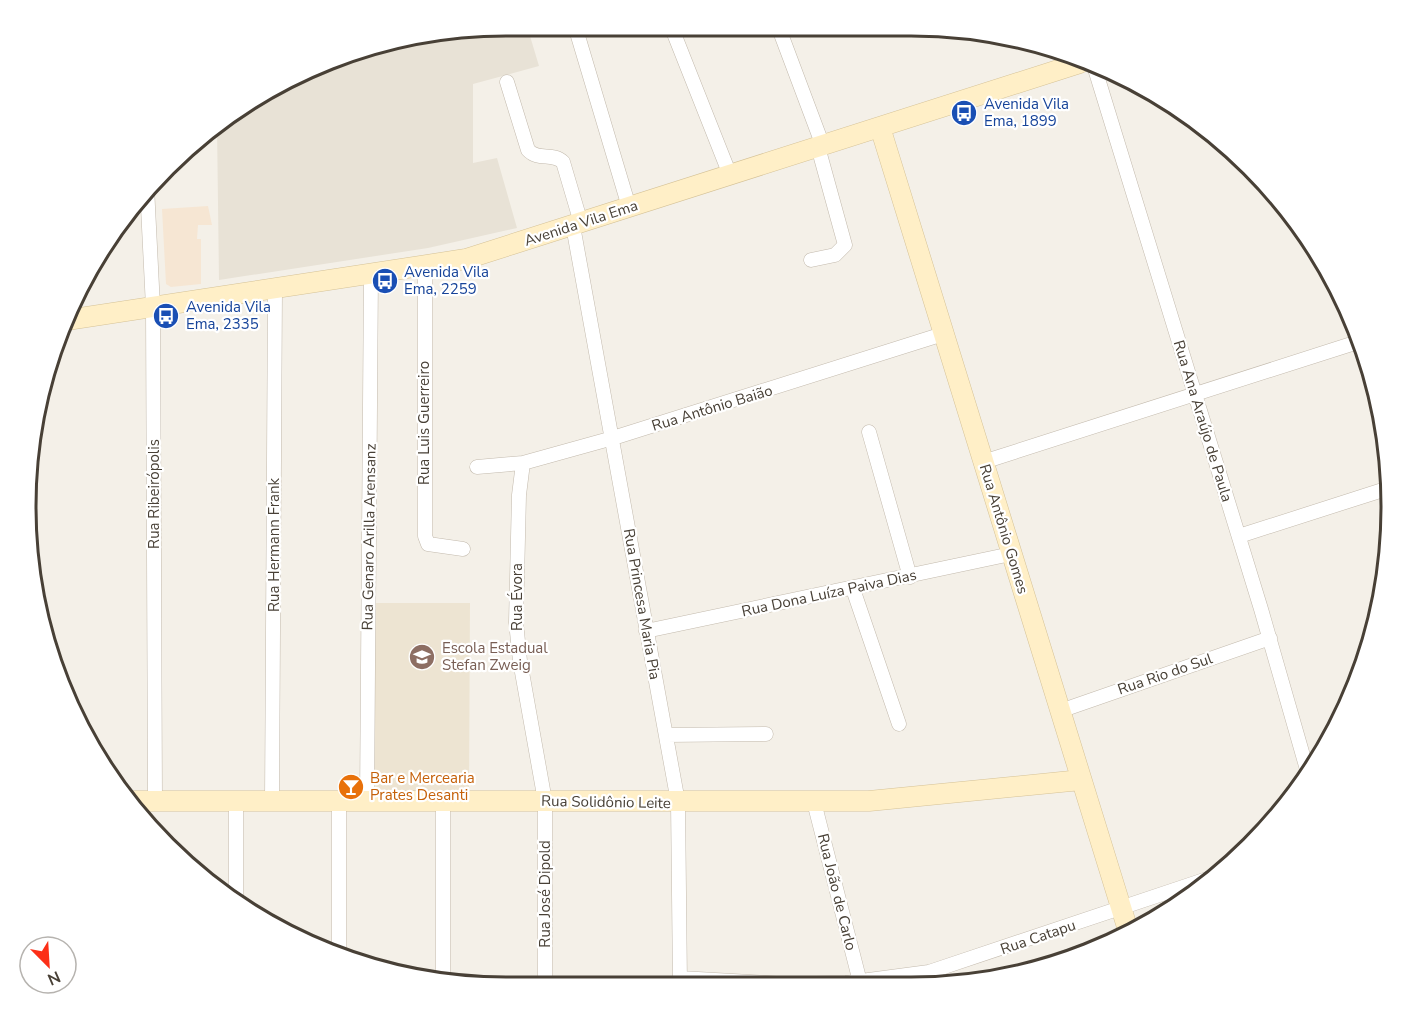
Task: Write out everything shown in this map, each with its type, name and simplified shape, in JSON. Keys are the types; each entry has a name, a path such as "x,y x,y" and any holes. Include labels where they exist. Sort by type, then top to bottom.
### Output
{"main road":[{"name":"Avenida Vila Ema","path":"75,319 465,259 1073,65"},
{"name":"Rua Antônio Gomes","path":"880,127 1126,924"},
{"name":"Rua Solidônio Leite","path":"140,801 869,801 1081,780"}],"street":[{"path":"578,36 629,207"},
{"path":"675,36 730,175"},
{"path":"782,36 821,147 845,245 835,255 811,260"},
{"name":"Rua Ana Araújo de Paula","path":"1097,75 1239,536 1305,763"},
{"name":"Rua Princesa Maria Pia","path":"507,82 528,150 533,156 555,157 563,162 577,224 646,631 678,802 680,977"},
{"name":"Rua Ribeirópolis","path":"150,200 153,307 155,802"},
{"name":"Rua Luis Guerreiro","path":"425,265 424,536 428,544 463,549"},
{"name":"Rua Genaro Arilla Arensanz","path":"367,801 371,273"},
{"name":"Rua Hermann Frank","path":"272,802 275,288"},
{"name":"Rua Antônio Baião","path":"477,467 523,463 613,438 943,334"},
{"path":"983,462 1352,344"},
{"path":"869,432 910,576"},
{"name":"Rua Évora","path":"523,463 519,495 517,640 545,801"},
{"path":"1239,536 1380,491"},
{"name":"Rua Dona Luíza Paiva Dias","path":"646,631 1011,554"},
{"path":"853,589 899,724"},
{"name":"Rua Rio do Sul","path":"1060,711 1269,638"},
{"path":"666,735 766,734"},
{"path":"236,801 236,892"},
{"path":"339,801 339,946"},
{"path":"443,801 443,973"},
{"name":"Rua José Dipold","path":"545,801 545,977"},
{"name":"Rua João de Carlo","path":"814,802 859,977"},
{"name":"Rua Catapu","path":"936,976 1190,885"}],"shaded area":[{"path":"530,36 539,66 473,84 473,163 497,158 517,228 428,248 219,280 217,135 220,133 271,99 326,72 355,61 415,45 445,40"},
{"path":"208,206 212,225 198,225 197,239 201,239 201,284 171,287 166,284 162,209"},
{"name":"Escola Estadual Stefan Zweig","path":"374,603 470,603 469,795 376,793 373,787"}],"place":[{"name":"Avenida Vila Ema, 1899","path":"964,113"},
{"name":"Avenida Vila Ema, 2259","path":"385,281"},
{"name":"Avenida Vila Ema, 2335","path":"166,316"},
{"name":"Escola Estadual Stefan Zweig","path":"422,657"},
{"name":"Bar e Mercearia Prates Desanti","path":"351,787"}]}
